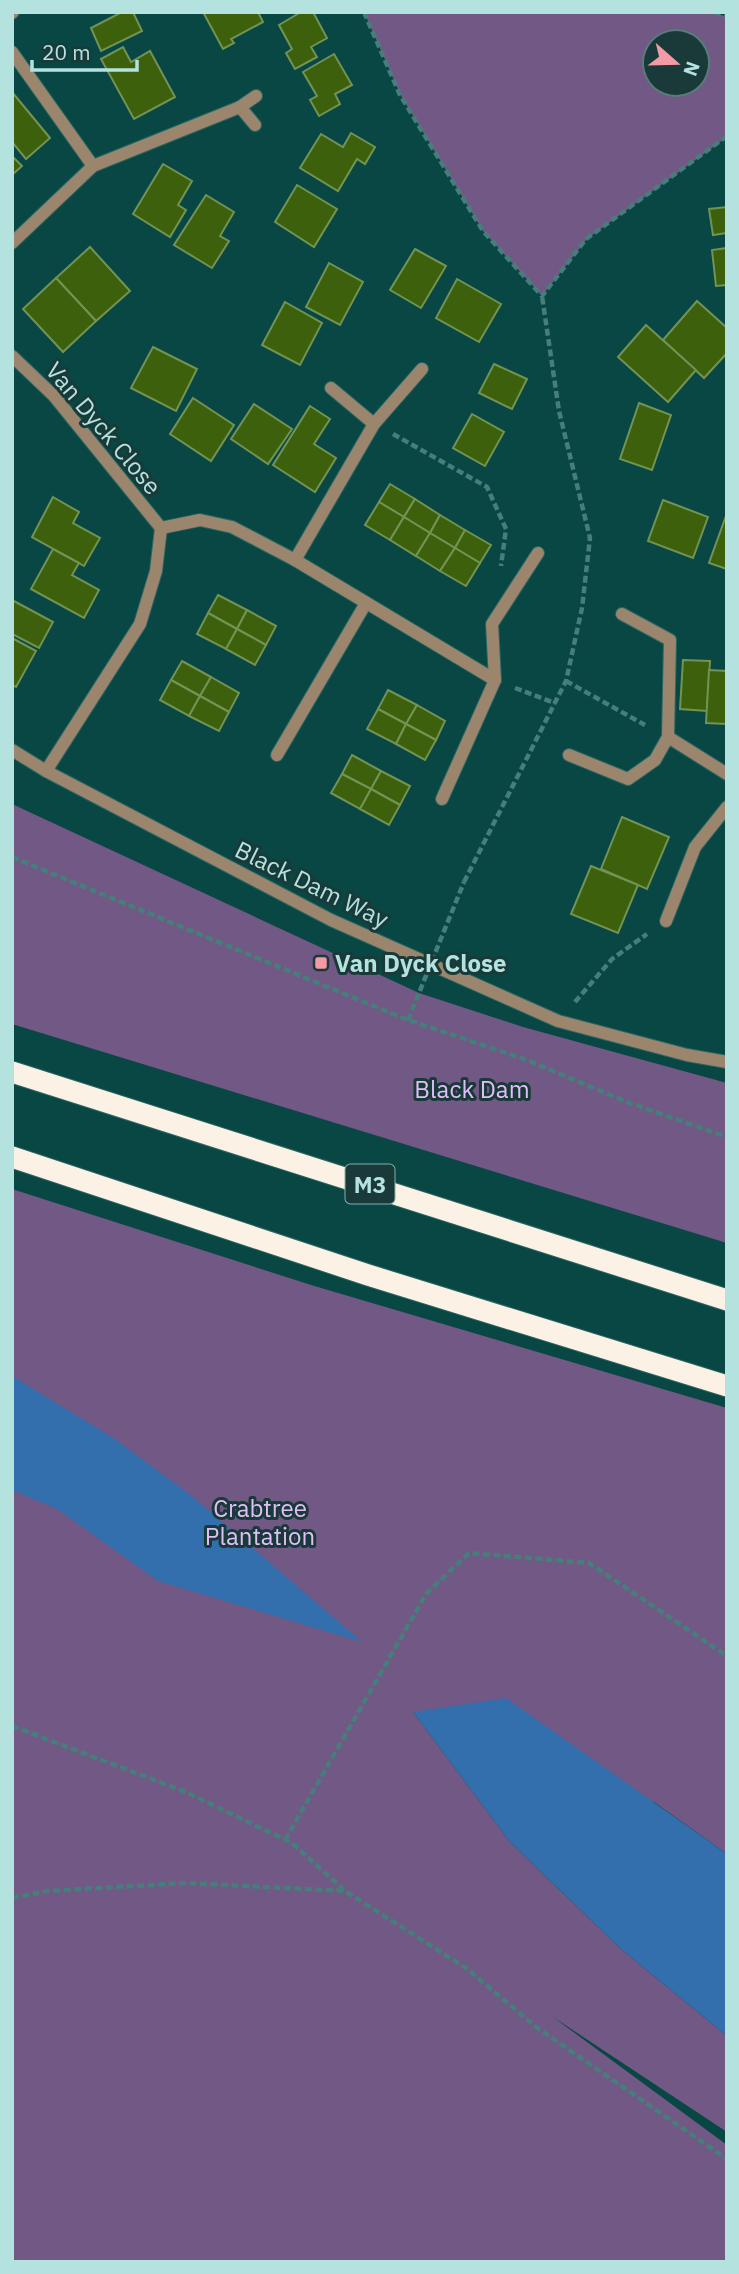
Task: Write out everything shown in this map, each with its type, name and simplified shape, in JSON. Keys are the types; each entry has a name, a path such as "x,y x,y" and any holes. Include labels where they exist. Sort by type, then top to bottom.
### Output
{"highway":[{"name":"M3","path":"12,1072 727,1300"},
{"path":"12,1157 368,1275 727,1386"}],"street":[{"path":"12,52 93,166"},
{"path":"12,243 93,166 135,146 240,107 256,96"},
{"path":"240,107 255,125"},
{"name":"Van Dyck Close","path":"12,356 54,396 161,528 156,571 140,624 46,771"},
{"path":"295,560 374,424 422,369"},
{"path":"331,388 374,424"},
{"name":"Van Dyck Close","path":"161,528 200,520 232,527 295,560 495,680"},
{"path":"442,799 495,680 492,624 538,553"},
{"path":"277,755 366,603"},
{"path":"569,755 628,779 655,760 668,737 670,640 622,614"},
{"path":"668,737 727,774"},
{"name":"Black Dam Way","path":"12,750 46,771 331,920 558,1021 687,1055 727,1062"},
{"path":"666,921 695,847 727,807"}],"path":[{"path":"364,12 400,95 483,231 542,296 559,411 590,538 582,608 566,681 464,882 408,1020"},
{"path":"714,12 727,17"},
{"path":"542,296 586,239 727,136"},
{"path":"374,424 487,487 506,529 500,570"},
{"path":"495,680 555,703"},
{"path":"566,681 668,737"},
{"path":"12,858 408,1020 527,1060 628,1102 727,1137"},
{"path":"558,1021 612,959 666,921"},
{"path":"285,1840 426,1594 469,1553 589,1563 727,1656"},
{"path":"12,1726 186,1792 285,1840 345,1891 466,1968 536,2027 727,2159"},
{"path":"12,1898 47,1891 187,1883 345,1891"}],"green space":[{"path":"364,12 713,12 727,17 727,137 587,239 542,296 483,231 401,96"},
{"name":"Black Dam","path":"12,804 419,993 523,1027 727,1083 727,1243 12,1024"},
{"name":"Crabtree Plantation","path":"12,1189 311,1285 727,1408 727,1854 654,1802 413,1712 510,1842 621,1949 727,2036 727,2132 553,2017 727,2145 727,2262 12,2262"}],"water":[{"path":"12,1376 115,1439 193,1497 362,1642 158,1581 57,1509 12,1490"},
{"path":"506,1698 727,1854 727,2036 621,1949 510,1842 413,1712"}],"building":[{"path":"122,12 133,12 142,31 101,51 91,28"},
{"path":"203,12 258,12 263,22 231,39 234,43 223,49"},
{"path":"301,12 313,12 327,38 311,47 317,57 295,69 286,53 292,49 279,25"},
{"path":"123,47 131,62 150,51 175,97 134,119 101,59"},
{"path":"334,54 352,85 335,94 340,104 319,116 310,100 317,96 303,72"},
{"path":"12,92 50,138 26,159 12,142"},
{"path":"351,133 375,147 365,164 357,159 338,191 300,168 321,134 343,147"},
{"path":"12,156 22,166 12,175"},
{"path":"163,164 192,181 178,205 186,210 170,237 133,214"},
{"path":"297,185 337,209 314,247 275,222"},
{"path":"206,195 234,212 220,236 229,241 212,268 174,245"},
{"path":"727,207 727,233 713,235 709,209"},
{"path":"90,247 130,291 96,321 56,278"},
{"path":"727,248 727,285 716,286 712,250"},
{"path":"415,249 446,266 421,308 390,290"},
{"path":"329,263 363,282 340,325 306,307"},
{"path":"56,278 96,321 63,352 23,309"},
{"path":"457,279 501,304 479,342 436,318"},
{"path":"697,301 727,328 727,353 704,378 663,340"},
{"path":"285,302 322,323 300,365 262,345"},
{"path":"646,325 696,370 668,402 618,357"},
{"path":"153,347 197,369 176,411 131,388"},
{"path":"494,364 527,379 512,409 479,393"},
{"path":"193,398 234,425 211,461 170,434"},
{"path":"639,403 671,415 652,470 620,459"},
{"path":"254,404 292,429 268,464 231,439"},
{"path":"310,406 330,419 314,444 336,458 315,492 273,465"},
{"path":"472,414 504,432 485,466 453,448"},
{"path":"390,484 415,499 404,517 379,502"},
{"path":"53,497 79,512 73,523 100,538 84,566 32,537"},
{"path":"415,499 440,515 430,533 404,517"},
{"path":"663,500 708,517 693,558 648,541"},
{"path":"379,502 404,517 390,540 365,525"},
{"path":"440,515 465,530 455,548 430,533"},
{"path":"727,516 727,569 709,563"},
{"path":"404,517 430,533 416,556 390,540"},
{"path":"465,530 491,545 480,563 455,548"},
{"path":"430,533 455,548 440,571 416,556"},
{"path":"455,548 480,563 466,586 440,571"},
{"path":"53,549 79,563 72,575 99,590 84,618 31,589"},
{"path":"218,595 247,610 237,629 208,613"},
{"path":"12,600 53,622 39,648 12,634"},
{"path":"247,610 276,626 266,645 237,629"},
{"path":"208,613 237,629 226,649 197,634"},
{"path":"237,629 266,645 255,665 226,649"},
{"path":"12,638 36,651 16,687 12,685"},
{"path":"683,660 710,661 707,711 680,709"},
{"path":"182,661 211,677 200,696 171,680"},
{"path":"709,670 727,671 727,724 706,723"},
{"path":"211,677 239,693 229,712 200,696"},
{"path":"171,680 200,696 189,716 160,700"},
{"path":"388,690 417,705 406,724 378,709"},
{"path":"200,696 229,712 219,731 189,716"},
{"path":"417,705 445,721 436,740 406,724"},
{"path":"378,709 406,724 396,744 367,729"},
{"path":"406,724 436,740 425,760 396,744"},
{"path":"352,755 381,771 371,789 342,774"},
{"path":"381,771 410,786 400,805 371,789"},
{"path":"342,774 371,789 360,809 331,793"},
{"path":"371,789 400,805 389,825 360,809"},
{"path":"622,817 669,837 647,889 601,869"},
{"path":"591,866 638,885 618,933 571,914"}],"place":[{"name":"Van Dyck Close","path":"321,963"}]}
